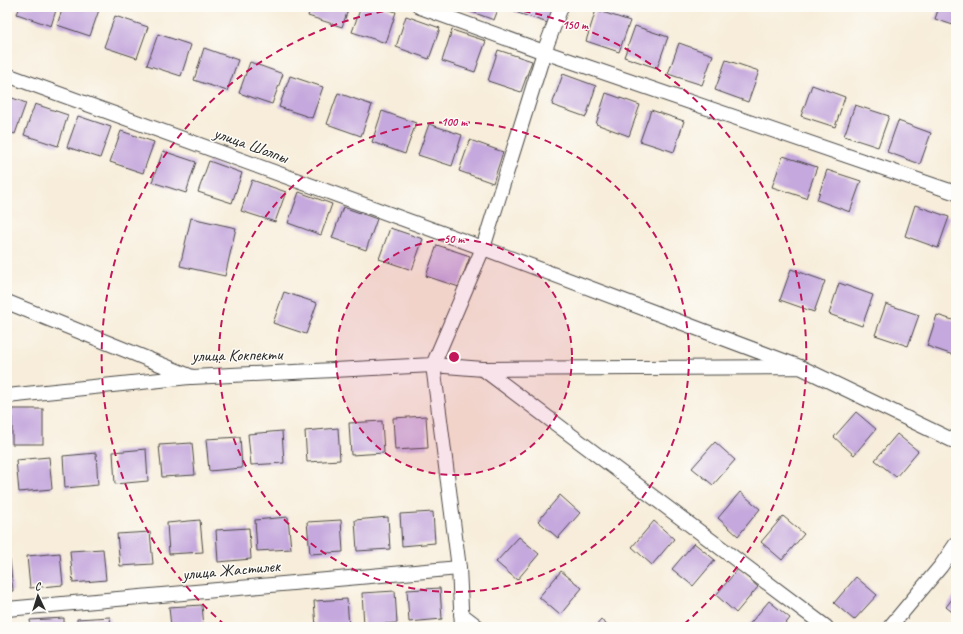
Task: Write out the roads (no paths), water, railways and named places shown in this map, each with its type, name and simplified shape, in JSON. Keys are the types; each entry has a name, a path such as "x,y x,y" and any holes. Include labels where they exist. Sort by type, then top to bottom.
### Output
{"street":[{"path":"420,7 544,52 956,193"},
{"path":"478,627 462,620 459,568 433,365 483,248 544,52 561,7"},
{"name":"улица Шолпы","path":"7,75 483,248 800,367 956,442"},
{"name":"улица Кокпекти","path":"7,302 192,376 433,365 484,369 800,367"},
{"path":"484,369 826,627"},
{"path":"7,396 192,376"},
{"path":"890,627 941,566 956,544"},
{"name":"улица Жастилек","path":"7,609 459,568"}]}
